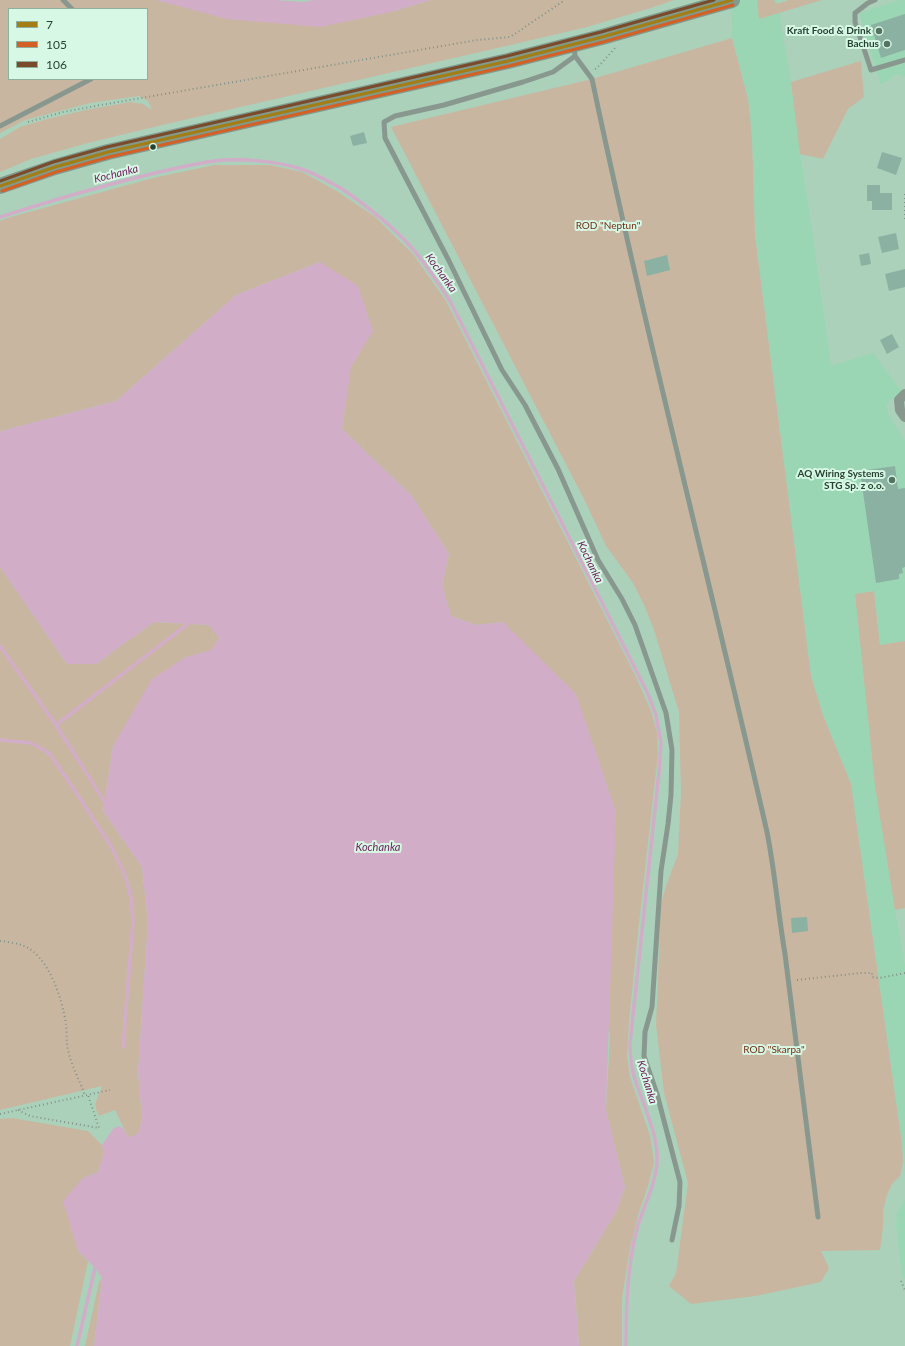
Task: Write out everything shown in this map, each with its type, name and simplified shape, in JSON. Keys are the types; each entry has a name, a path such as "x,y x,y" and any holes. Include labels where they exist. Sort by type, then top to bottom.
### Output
{"main road":[{"path":"0,186 55,167 108,152 574,50 729,1"}],"street":[{"path":"902,397 900,410 905,417"}],"lane":[{"path":"63,0 71,8"},
{"path":"875,0 868,3 855,13 855,22 871,70 904,62"},
{"path":"672,1240 678,1206 680,1182 657,1094 644,1056 645,1032 652,1007 661,871 671,795 672,750 666,713 635,625 622,599 598,560 555,463 525,406 502,370 449,260 385,138 384,122 395,116 444,105 553,72 574,50 586,72 592,79 634,274 699,539 767,832 773,865 818,1217"},
{"path":"0,126 89,80"}],"path":[{"path":"22,124 63,112 95,106 477,40 510,37 565,0"},
{"path":"586,72 597,68 619,43"},
{"path":"905,194 905,221"},
{"path":"0,941 25,946 36,955 48,969 62,1005 66,1025 67,1048 99,1128 30,1116 18,1110"},
{"path":"788,981 861,973 872,973 872,977 879,978 905,974"},
{"path":"0,1114 110,1090"},
{"path":"901,1281 905,1290"}],"shaded area":[{"path":"731,0 777,0 791,82 831,366 873,353 902,392 889,401 886,407 888,409 887,412 905,441 905,641 880,645 874,591 855,594 895,910 905,965 905,1175 902,1144 851,784 823,715 811,676 755,235 752,137 748,99 732,38"},
{"name":"Bachus","path":"900,0 905,0 905,77 897,74 881,85 859,13"},
{"path":"905,1199 905,1280 902,1277 896,1225 897,1212"}],"green space":[{"path":"0,0 156,0 163,2 391,12 431,0 674,0 587,27 88,143 31,159 0,172 0,139 20,127 86,110 130,102 143,104 152,110 148,101 139,96 90,103 25,120 0,133"},
{"path":"757,0 774,0 776,4 789,0 822,0 759,19"},
{"path":"732,38 748,99 752,137 755,235 811,676 823,715 851,784 902,1144 903,1162 900,1176 892,1184 883,1210 883,1227 880,1250 821,1251 829,1268 821,1282 756,1296 691,1304 669,1286 676,1273 688,1183 664,1093 656,1025 661,904 678,854 681,793 679,712 654,630 645,607 633,583 606,546 585,501 391,127 592,79"},
{"path":"861,61 864,97 848,109 823,159 800,154 791,82"},
{"path":"214,165 270,165 302,172 335,190 374,216 413,254 446,301 636,677 651,711 657,732 658,754 629,1021 627,1056 630,1077 650,1136 654,1162 630,1248 622,1298 622,1346 579,1346 574,1281 616,1212 625,1187 606,1110 610,1035 503,622 476,625 451,616 442,585 449,554 412,496 342,429 350,367 373,330 320,262 236,295 116,401 1,431 0,434 0,221 153,178"},
{"path":"0,567 67,664 96,664 154,622 209,625 219,638 212,650 186,657 113,746 103,811 142,867 148,921 138,1071 142,1120 138,1134 128,1137 115,1110 99,1116 96,1104 97,1097 102,1086 0,1110"},
{"path":"874,591 880,645 905,641 905,908 895,910 875,786 855,594"},
{"path":"12,1118 88,1131 102,1145 104,1153 98,1172 83,1178 78,1251 88,1261 70,1346 0,1346 0,1119"},
{"path":"102,1278 94,1346 85,1346 99,1282"}],"water":[{"path":"156,0 275,0 303,2 314,0 431,0 391,12 320,27 227,19"},
{"name":"Kochanka","path":"320,262 358,286 373,331 351,367 342,429 412,496 449,554 442,585 451,616 476,625 503,622 576,694 616,812 606,1110 625,1187 616,1212 574,1281 579,1346 94,1346 102,1278 95,1268 78,1251 63,1201 83,1178 98,1172 104,1153 102,1145 113,1129 118,1126 123,1128 128,1137 138,1134 142,1120 138,1071 148,921 142,867 103,811 113,746 152,679 186,657 211,650 219,638 209,625 154,622 96,664 67,664 0,567 0,434 1,431 116,401 236,295"}],"building":[{"path":"905,14 905,50 881,58 871,25"},
{"path":"364,132 367,143 353,146 350,136"},
{"path":"882,152 902,158 896,175 877,168"},
{"path":"867,185 880,185 880,193 892,193 892,210 872,210 872,201 867,201"},
{"path":"896,233 899,249 882,253 878,237"},
{"path":"869,253 871,264 861,266 859,255"},
{"path":"667,255 670,270 647,276 644,261"},
{"path":"905,269 905,287 889,291 885,274"},
{"path":"892,334 899,347 887,354 880,340"},
{"path":"895,466 898,489 905,488 905,567 902,568 903,573 899,574 899,579 876,583 860,471"},
{"path":"807,917 808,931 792,933 791,918"}],"waterway":[{"name":"Kochanka","path":"0,217 162,171 214,161 258,161 281,164 306,171 322,178 361,202 395,231 416,253 450,301 647,692 656,715 661,743 630,1043 633,1072 656,1142 657,1161 654,1180 637,1227 632,1251 626,1318 626,1346"},
{"path":"56,725 189,623"},
{"path":"0,646 56,725 104,801"},
{"path":"0,740 31,743 49,753 111,846 125,875 131,898 133,921 123,1047"},
{"path":"77,1346 95,1268"}],"transit line":[{"name":"106","path":"0,181 53,162 107,147 507,56 601,32 714,0"},
{"name":"7","path":"0,186 55,167 108,152 508,61 602,37 732,0"},
{"name":"105","path":"2,191 56,172 109,157 509,66 603,42 733,5"}],"place":[{"name":"Kraft Food & Drink","path":"879,31"},
{"name":"Bachus","path":"887,44"},
{"name":"AQ Wiring Systems STG Sp. z o.o.","path":"892,480"}],"park label":[{"name":"ROD \"Neptun\"","path":"608,226"},
{"name":"ROD \"Skarpa\"","path":"774,1050"}]}
